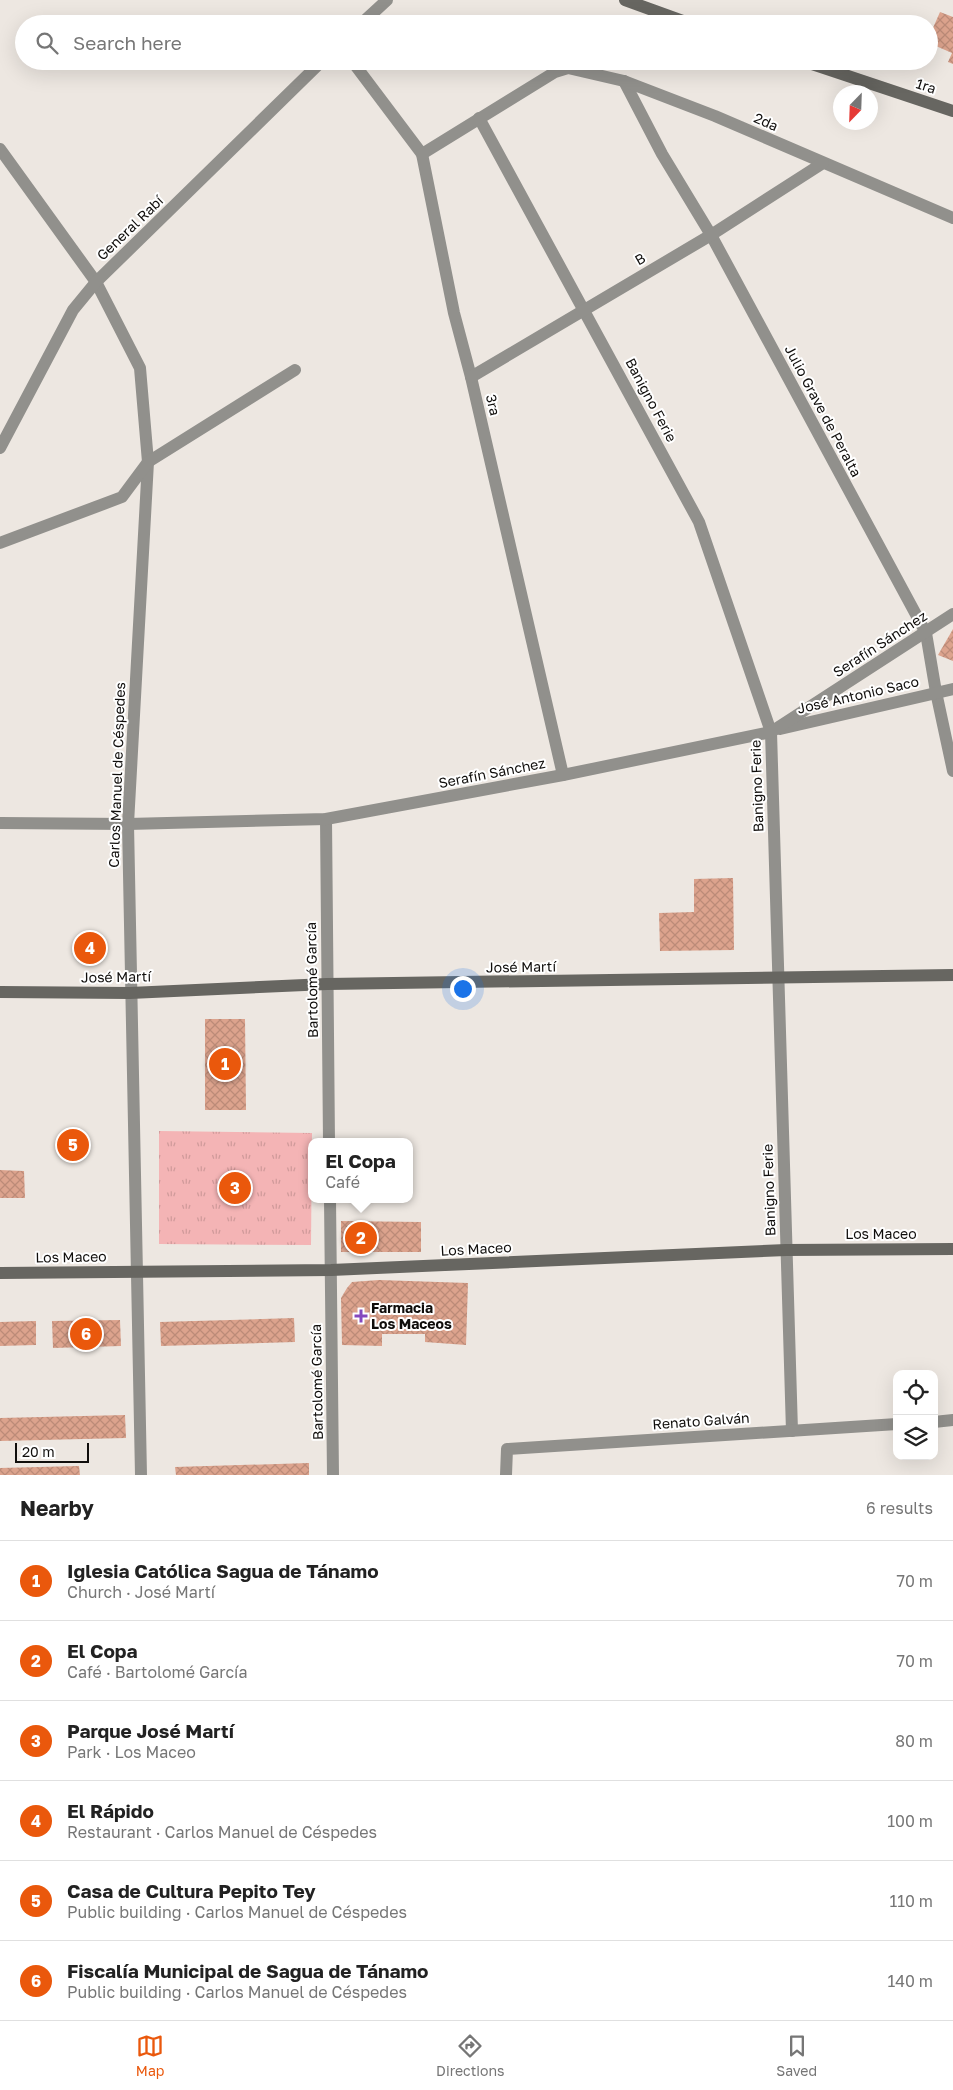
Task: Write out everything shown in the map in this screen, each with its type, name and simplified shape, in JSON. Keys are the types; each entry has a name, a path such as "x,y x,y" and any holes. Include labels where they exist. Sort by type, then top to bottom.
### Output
{"street":[{"path":"371,15 387,0"},
{"path":"625,0 666,15"},
{"name":"General Rabí","path":"0,448 73,310 96,282 313,70"},
{"name":"3ra","path":"359,70 422,154 454,313 471,377 563,775"},
{"name":"2da","path":"479,118 561,70"},
{"name":"2da","path":"577,70 624,81 715,116 953,218"},
{"name":"1ra","path":"830,70 953,111"},
{"name":"Julio Grave de Peralta","path":"624,81 662,154 711,235 926,633 936,692 953,771"},
{"path":"422,154 479,118"},
{"name":"Banigno Ferie","path":"479,118 699,522 771,732 792,1431"},
{"name":"Carlos Manuel de Céspedes","path":"0,149 96,282 140,368 148,462 128,824 141,1475"},
{"name":"B","path":"471,377 711,235 823,163"},
{"path":"0,544 122,497 148,462 295,370"},
{"name":"Serafín Sánchez","path":"0,823 128,824 326,819 563,775 771,732 953,614"},
{"name":"José Antonio Saco","path":"771,732 953,689"},
{"name":"Bartolomé García","path":"326,819 329,1138"},
{"name":"José Martí","path":"0,992 130,993 327,984 953,975"},
{"name":"Bartolomé García","path":"330,1203 333,1475"},
{"name":"Los Maceo","path":"0,1273 137,1270 331,1270 786,1250 953,1249"},
{"path":"938,1422 953,1420"},
{"name":"Renato Galván","path":"506,1475 507,1449 893,1424"}],"green space":[{"path":"159,1131 312,1133 312,1138 308,1138 308,1203 311,1203 311,1245 159,1244"}],"building":[{"path":"940,12 953,17 953,64 948,62 952,53 938,47 938,17"},
{"path":"953,629 953,661 938,655"},
{"path":"733,878 734,950 660,951 659,913 694,912 694,879"},
{"path":"205,1019 245,1019 246,1110 205,1110"},
{"path":"0,1170 24,1171 25,1198 0,1198"},
{"path":"341,1221 421,1222 421,1252 341,1252"},
{"path":"379,1280 468,1283 466,1345 425,1342 425,1334 382,1334 382,1346 342,1345 341,1298 352,1282"},
{"path":"294,1318 295,1342 161,1346 160,1322"},
{"path":"120,1320 121,1346 53,1348 52,1321"},
{"path":"36,1321 36,1345 0,1346 0,1322"},
{"path":"125,1415 126,1438 0,1441 0,1418"},
{"path":"309,1463 309,1475 176,1475 175,1467"},
{"path":"79,1466 80,1475 0,1475 0,1468"}],"place":[{"name":"El Rápido","path":"90,948"},
{"name":"Iglesia Católica Sagua de Tánamo","path":"225,1064"},
{"name":"Casa de Cultura Pepito Tey","path":"73,1145"},
{"name":"Parque José Martí","path":"235,1188"},
{"name":"El Copa","path":"361,1238"},
{"name":"Farmacia Los Maceos","path":"361,1316"},
{"name":"Fiscalía Municipal de Sagua de Tánamo","path":"86,1334"}]}
